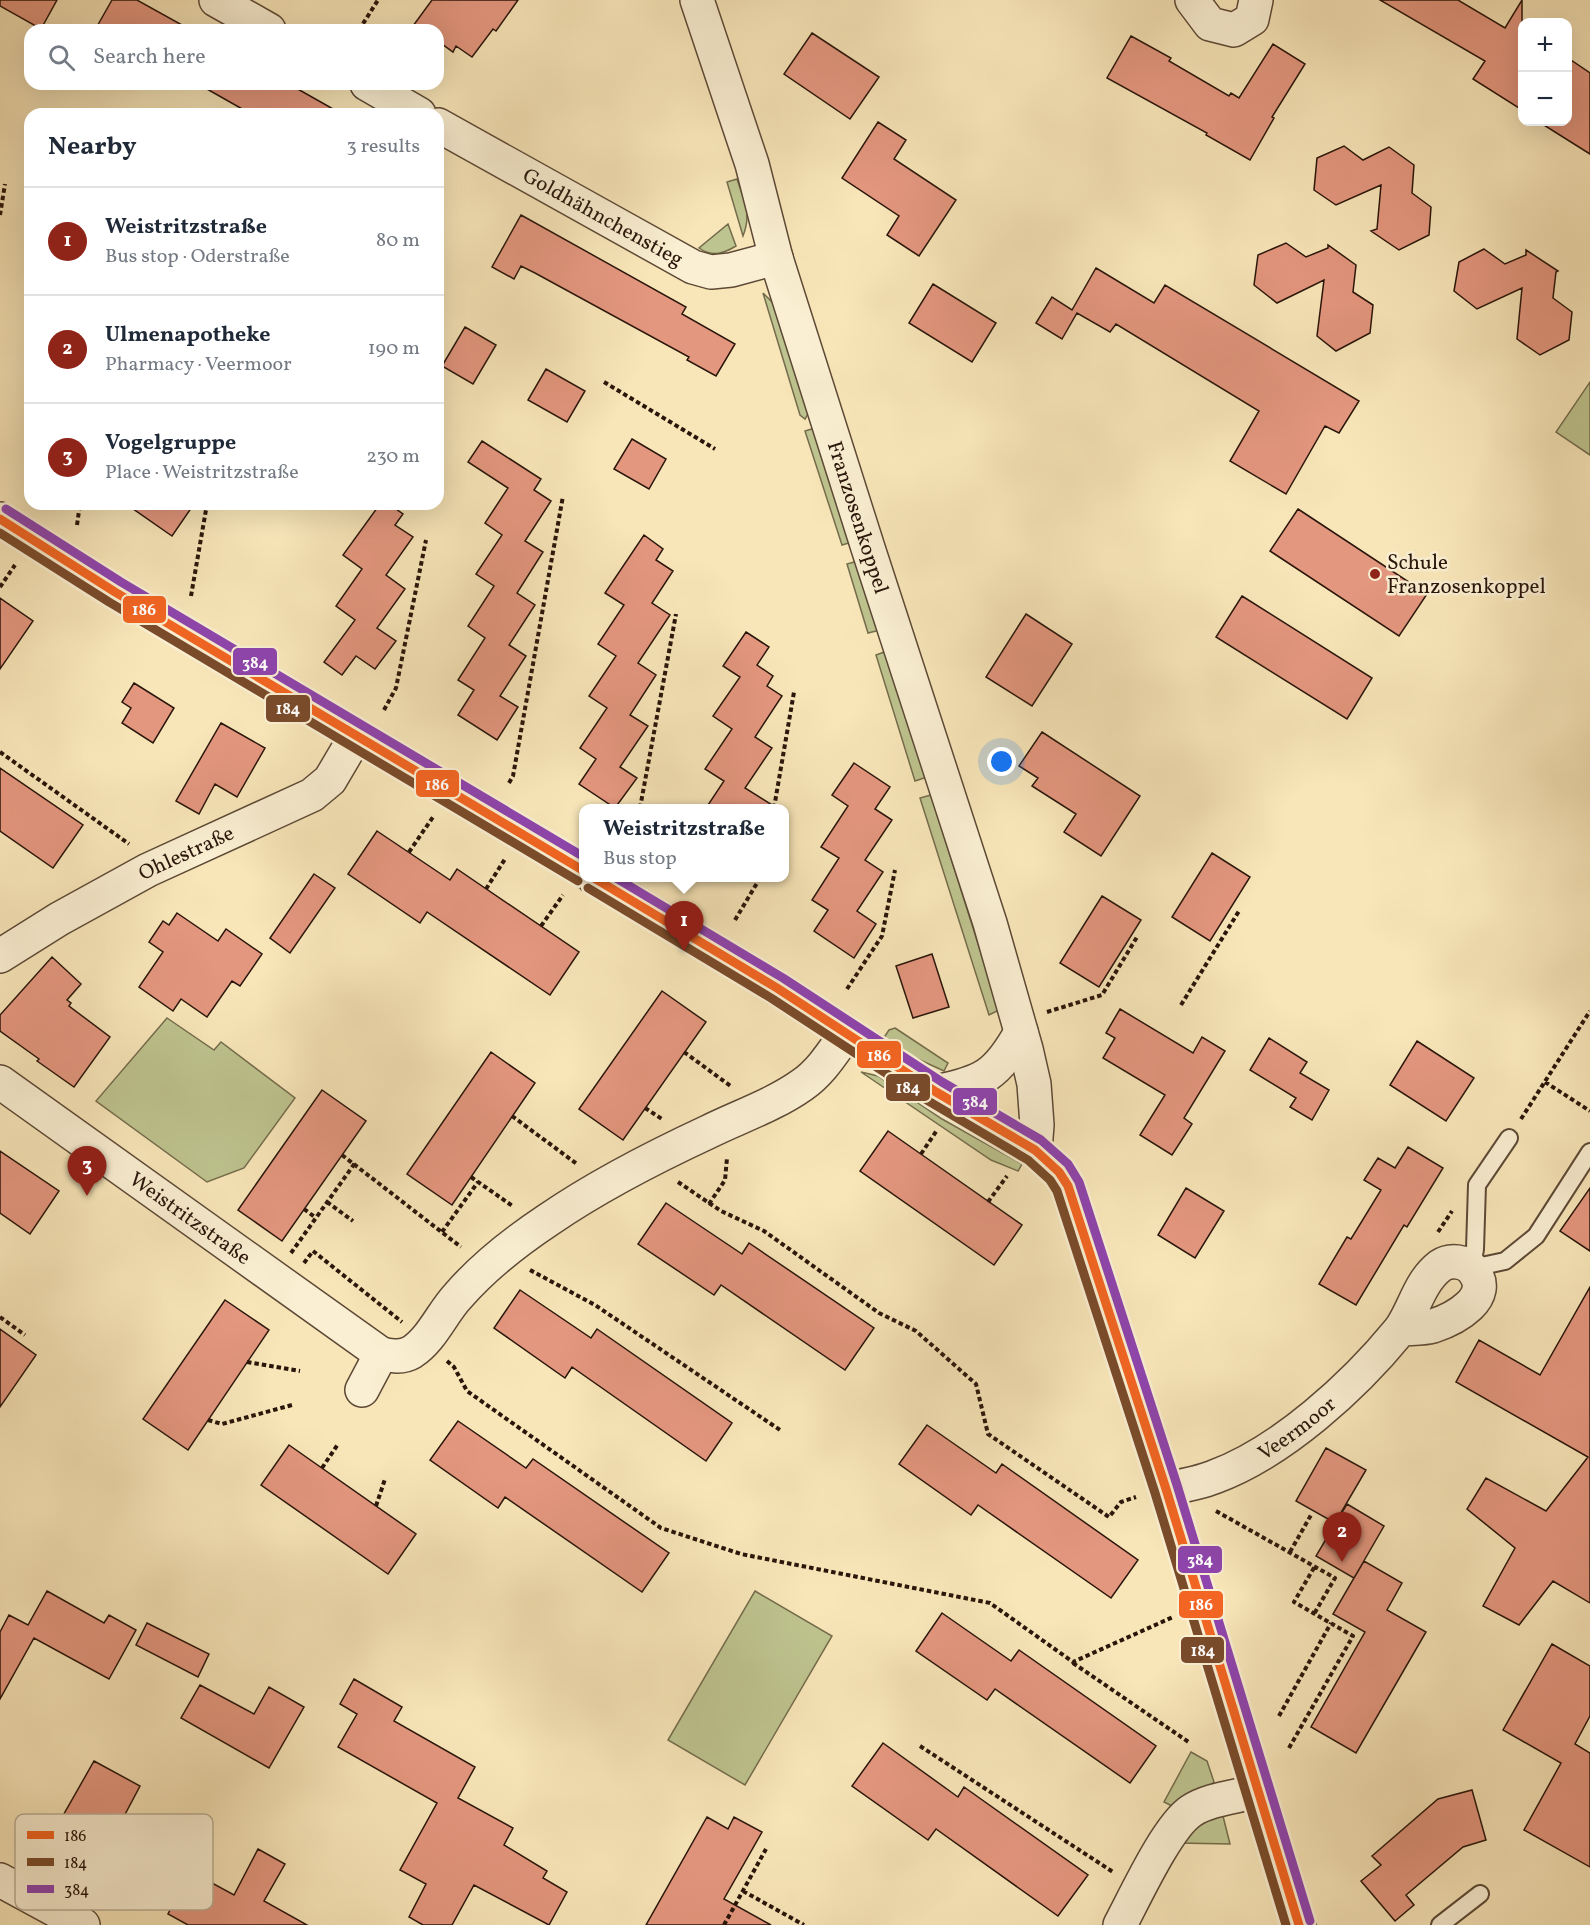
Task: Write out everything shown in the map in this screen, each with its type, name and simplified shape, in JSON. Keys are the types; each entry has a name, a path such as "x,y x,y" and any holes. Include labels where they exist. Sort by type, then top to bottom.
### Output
{"street":[{"path":"216,0 259,24"},
{"name":"Franzosenkoppel","path":"697,0 752,164 776,258 893,628 990,923 1031,1023 1037,1125 1035,1150"},
{"path":"1192,0 1210,24 1234,30 1252,19 1256,0"},
{"path":"377,90 409,108"},
{"name":"Goldhähnchenstieg","path":"444,128 693,267 711,272 731,270 776,258"},
{"path":"0,519 115,592 356,736 574,882"},
{"name":"Ohlestraße","path":"0,956 59,919 148,870 312,795 330,780 356,736"},
{"path":"601,882 777,988 936,1092 1035,1150 1059,1172 1068,1186 1151,1493 1257,1791 1299,1925"},
{"path":"936,1092 973,1084 984,1077 1004,1060 1031,1023"},
{"path":"362,1390 381,1354 396,1357 411,1353 424,1341 455,1299 478,1274 547,1220 601,1185 801,1086 818,1071 846,1034"},
{"name":"Weistritzstraße","path":"0,1082 381,1354"},
{"name":"Veermoor","path":"1151,1493 1213,1478 1265,1451 1306,1422 1350,1384 1401,1329 1414,1301 1431,1275 1442,1264 1457,1261 1472,1268"},
{"path":"1401,1329 1432,1326 1467,1309 1475,1301 1478,1291 1478,1279 1472,1268"},
{"path":"1120,1925 1167,1837 1179,1821 1191,1811 1204,1805 1257,1791"},
{"path":"0,1880 15,1888"},
{"path":"55,1910 83,1925"}],"lane":[{"path":"1509,1138 1477,1185 1475,1249 1472,1268 1505,1261 1536,1236 1590,1152"},
{"path":"1440,1925 1480,1894"}],"path":[{"path":"363,24 378,0"},
{"path":"0,215 5,184"},
{"path":"604,382 715,450"},
{"path":"509,783 513,776 563,496"},
{"path":"77,525 79,510"},
{"path":"191,596 206,510"},
{"path":"384,710 396,688 426,540"},
{"path":"0,587 15,565"},
{"path":"641,804 676,614"},
{"path":"775,804 794,692"},
{"path":"0,752 119,836 135,850"},
{"path":"409,852 433,817"},
{"path":"486,889 505,859"},
{"path":"847,989 882,936 895,870"},
{"path":"541,926 574,882"},
{"path":"735,920 758,882"},
{"path":"1181,1005 1239,911"},
{"path":"1031,1023 1102,995 1137,937"},
{"path":"1509,1138 1590,1011"},
{"path":"684,1052 737,1090"},
{"path":"1545,1082 1590,1111"},
{"path":"512,1116 583,1168"},
{"path":"921,1154 938,1129"},
{"path":"709,1204 725,1180 727,1150"},
{"path":"342,1155 466,1251"},
{"path":"290,1254 355,1163"},
{"path":"988,1202 1006,1176"},
{"path":"471,1177 519,1211"},
{"path":"672,1178 721,1211 764,1231 879,1313 916,1331 976,1384 988,1434 1109,1517 1121,1502 1151,1493"},
{"path":"442,1232 478,1182"},
{"path":"327,1202 353,1221"},
{"path":"304,1209 316,1218"},
{"path":"302,1265 313,1251 404,1324"},
{"path":"529,1269 595,1305 780,1430"},
{"path":"0,1317 26,1335"},
{"path":"443,1357 454,1366 467,1391 661,1528 741,1554 990,1603 1191,1743"},
{"path":"247,1362 300,1371"},
{"path":"208,1420 222,1424 292,1405"},
{"path":"322,1468 338,1444"},
{"path":"376,1506 385,1479"},
{"path":"1216,1511 1335,1578 1314,1614"},
{"path":"1290,1552 1311,1515"},
{"path":"1289,1748 1353,1636 1294,1602 1315,1566"},
{"path":"1073,1662 1174,1617"},
{"path":"1279,1716 1331,1623"},
{"path":"920,1746 1119,1876"},
{"path":"724,1925 766,1849"},
{"path":"743,1891 804,1925"}],"green space":[{"path":"737,179 747,214 743,236 727,182"},
{"path":"728,224 736,246 718,253 708,253 699,248"},
{"path":"763,293 778,308 810,410 805,419 800,415"},
{"path":"1590,382 1590,455 1556,432"},
{"path":"815,428 852,542 842,545 805,431"},
{"path":"858,561 880,630 868,633 847,564"},
{"path":"887,651 927,777 915,781 876,655"},
{"path":"931,795 999,1010 989,1015 920,798"},
{"path":"167,1018 214,1050 221,1042 295,1098 244,1168 207,1182 96,1101"},
{"path":"895,1028 948,1063 944,1071 909,1055 883,1039 889,1030"},
{"path":"861,1072 878,1076 942,1119 1022,1164 1018,1171 991,1160"},
{"path":"755,1591 832,1636 745,1785 668,1740"},
{"path":"1191,1752 1207,1761 1214,1782 1172,1806 1164,1802"},
{"path":"1223,1816 1230,1844 1178,1843 1207,1818"}],"building":[{"path":"0,0 57,0 44,24 32,24 0,6"},
{"path":"112,0 137,0 180,24 98,24"},
{"path":"432,0 518,0 496,31 493,29 472,57 456,46 453,52 444,45 444,24 414,24"},
{"path":"1380,0 1458,0 1505,28 1522,0 1522,18 1518,18 1518,107 1473,79 1485,61"},
{"path":"812,33 879,77 850,119 784,74"},
{"path":"1131,36 1171,58 1169,61 1229,96 1231,93 1239,98 1273,44 1305,64 1272,117 1274,118 1250,160 1206,135 1207,133 1107,78"},
{"path":"1572,61 1590,73 1590,154 1545,126 1572,126"},
{"path":"209,90 300,90 331,108 240,108"},
{"path":"878,122 906,140 894,159 956,200 919,256 887,235 899,216 842,178"},
{"path":"1344,146 1363,160 1389,147 1414,165 1412,193 1431,207 1429,235 1399,250 1371,231 1377,229 1381,185 1336,205 1314,190 1317,158"},
{"path":"521,215 686,307 682,314 735,344 716,376 687,360 689,357 521,266 514,279 492,267"},
{"path":"1286,243 1306,257 1328,248 1328,245 1356,265 1353,292 1373,305 1370,333 1336,351 1317,336 1324,280 1277,303 1254,285 1258,255"},
{"path":"1484,249 1505,264 1526,255 1526,250 1558,271 1553,298 1572,312 1569,340 1540,355 1517,339 1522,288 1477,309 1454,291 1459,262"},
{"path":"1096,268 1154,303 1165,285 1359,401 1339,433 1325,426 1286,494 1230,461 1259,411 1116,324 1110,332 1077,313 1062,339 1036,323 1052,297 1072,310"},
{"path":"933,284 996,323 972,362 909,323"},
{"path":"465,327 496,345 473,384 444,367 444,363"},
{"path":"546,369 585,391 567,422 528,400"},
{"path":"632,439 666,459 649,489 614,469"},
{"path":"482,441 541,479 534,490 551,501 525,541 543,552 517,593 535,605 509,645 526,656 500,696 518,707 497,740 458,715 474,690 458,680 485,638 468,626 494,586 476,574 502,535 485,523 508,488 468,462"},
{"path":"1298,509 1427,594 1399,636 1270,551"},
{"path":"135,510 190,510 172,536"},
{"path":"376,510 397,510 403,514 395,525 413,537 386,575 405,589 377,628 396,641 375,669 356,656 342,675 324,662 355,620 336,606 362,569 343,555"},
{"path":"644,535 663,549 656,560 673,571 652,603 670,615 638,663 656,675 630,715 648,726 620,767 637,778 618,804 609,804 579,784 596,759 580,748 607,708 589,696 616,656 598,644 624,605 605,593"},
{"path":"1242,596 1372,678 1347,719 1216,637"},
{"path":"0,598 33,621 0,669"},
{"path":"1026,614 1072,644 1032,706 986,677"},
{"path":"746,632 769,647 757,665 773,676 767,686 782,696 755,737 772,748 745,788 771,804 709,804 724,781 705,769 732,729 713,716 740,677 723,666"},
{"path":"134,683 174,708 153,743 122,723 131,708 122,702"},
{"path":"221,723 265,748 237,797 215,784 199,814 176,801"},
{"path":"1042,732 1140,796 1101,856 1064,832 1076,814 1032,786 1038,778 1019,766"},
{"path":"854,763 890,787 875,809 892,820 865,860 883,872 857,911 876,924 854,958 814,931 828,910 812,900 839,858 821,847 848,806 832,795"},
{"path":"0,768 83,825 53,868 0,831"},
{"path":"377,831 450,880 457,869 579,952 550,995 427,912 420,923 348,874"},
{"path":"1212,853 1250,877 1210,941 1172,917"},
{"path":"314,874 335,888 290,953 270,938"},
{"path":"1102,896 1141,920 1099,987 1060,963"},
{"path":"177,913 218,941 226,929 262,954 240,986 232,981 207,1017 181,999 173,1011 139,987 163,952 149,942 163,921 169,925"},
{"path":"932,954 949,1007 913,1018 896,966"},
{"path":"52,957 81,984 67,1000 71,1003 69,1006 110,1037 74,1087 0,1031 0,1015"},
{"path":"662,991 706,1022 623,1140 579,1109"},
{"path":"1120,1009 1193,1053 1202,1037 1225,1051 1184,1118 1192,1124 1172,1155 1140,1135 1165,1095 1103,1058 1115,1038 1106,1033"},
{"path":"1269,1038 1307,1062 1300,1073 1329,1090 1312,1120 1290,1107 1296,1098 1250,1070"},
{"path":"1417,1041 1474,1078 1446,1121 1390,1085"},
{"path":"491,1052 535,1083 452,1205 407,1174"},
{"path":"322,1090 366,1121 282,1241 238,1210"},
{"path":"888,1131 1022,1225 994,1265 860,1171"},
{"path":"1408,1147 1443,1168 1407,1227 1404,1225 1356,1305 1319,1284 1347,1237 1351,1239 1381,1190 1364,1180 1378,1158 1395,1168"},
{"path":"0,1151 59,1191 30,1234 0,1213"},
{"path":"1186,1188 1224,1211 1195,1258 1158,1235"},
{"path":"1590,1188 1590,1251 1560,1231"},
{"path":"666,1203 742,1254 749,1243 874,1328 845,1370 721,1285 714,1295 638,1244"},
{"path":"1590,1287 1590,1603 1553,1581 1519,1625 1483,1606 1515,1548 1467,1509 1486,1478 1546,1511 1588,1457 1456,1382 1479,1340 1540,1375"},
{"path":"520,1290 591,1338 597,1329 732,1423 706,1461 572,1367 565,1378 494,1328"},
{"path":"225,1300 269,1330 188,1450 143,1419"},
{"path":"0,1329 36,1355 0,1407"},
{"path":"458,1421 526,1468 533,1459 669,1553 642,1592 505,1497 498,1508 430,1460"},
{"path":"927,1425 996,1473 1002,1464 1138,1560 1111,1598 978,1505 971,1515 899,1464"},
{"path":"289,1445 416,1534 388,1574 261,1485"},
{"path":"1326,1448 1366,1470 1335,1523 1296,1501"},
{"path":"1347,1504 1384,1526 1354,1578 1316,1556"},
{"path":"1364,1561 1402,1583 1387,1610 1426,1632 1356,1753 1311,1727 1365,1632 1333,1614"},
{"path":"47,1591 104,1623 109,1615 136,1630 109,1679 34,1638 0,1699 0,1632 9,1615 28,1625"},
{"path":"942,1613 1011,1661 1019,1650 1156,1746 1130,1783 995,1689 987,1700 916,1651"},
{"path":"147,1623 209,1654 198,1677 136,1645"},
{"path":"1552,1644 1590,1666 1590,1716 1575,1744 1590,1753 1590,1867 1524,1830 1561,1763 1503,1730"},
{"path":"354,1679 402,1707 394,1721 475,1767 458,1798 513,1828 504,1845 547,1871 543,1878 567,1892 549,1925 474,1885 452,1925 423,1925 409,1917 426,1884 400,1870 437,1803 338,1747 357,1714 340,1704"},
{"path":"200,1685 254,1714 269,1687 304,1707 269,1768 181,1718"},
{"path":"883,1743 958,1797 964,1787 1088,1875 1058,1916 936,1829 928,1840 852,1786"},
{"path":"94,1761 140,1786 125,1814 64,1814"},
{"path":"1472,1790 1486,1840 1463,1847 1406,1895 1414,1905 1395,1921 1361,1881 1381,1865 1372,1856 1438,1799"},
{"path":"707,1817 728,1829 734,1817 762,1832 724,1899 771,1925 646,1925"},
{"path":"258,1849 285,1864 264,1901 307,1925 188,1925 168,1914 170,1910 213,1910 213,1884 234,1895"}],"transit line":[{"name":"384","path":"6,509 121,582 579,854"},
{"name":"186","path":"0,519 115,592 579,868"},
{"name":"184","path":"0,533 109,602 578,881"},
{"name":"186","path":"601,882 777,988 936,1092 1035,1150 1059,1172 1068,1186 1166,1489 1299,1925"},
{"name":"384","path":"623,882 783,978 942,1082 1041,1140 1068,1164 1079,1182 1177,1485 1310,1921"},
{"name":"184","path":"588,888 771,998 930,1102 1028,1160 1050,1180 1057,1191 1155,1493 1286,1925"}],"place":[{"name":"Schule Franzosenkoppel","path":"1375,574"},
{"name":"Weistritzstraße","path":"684,951"},
{"name":"Vogelgruppe","path":"87,1196"},
{"name":"Ulmenapotheke","path":"1342,1562"}]}
